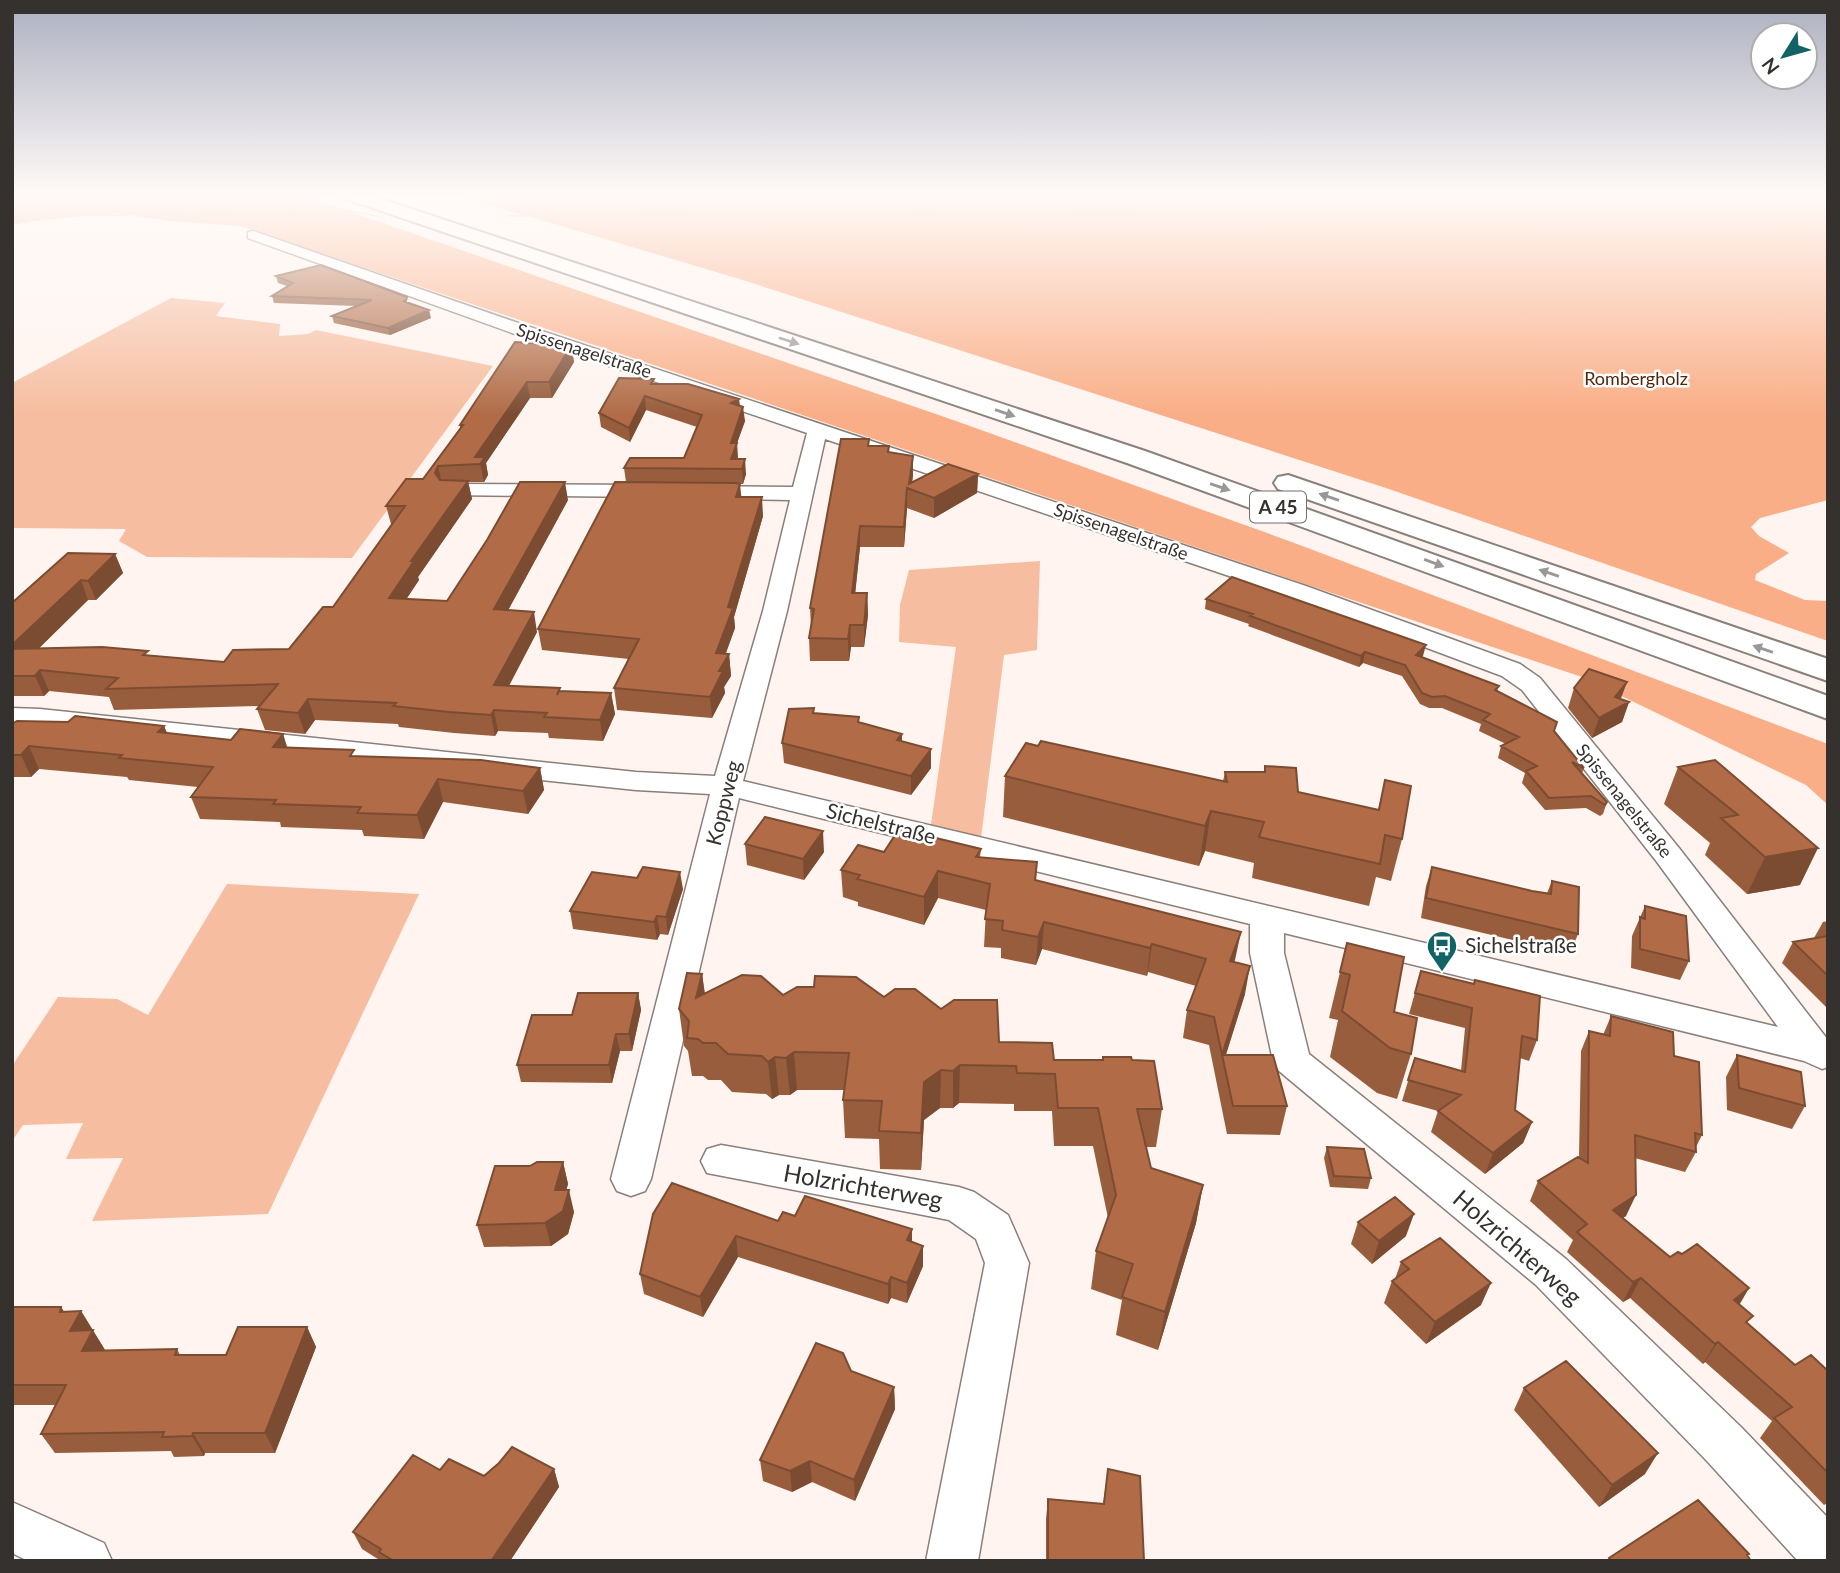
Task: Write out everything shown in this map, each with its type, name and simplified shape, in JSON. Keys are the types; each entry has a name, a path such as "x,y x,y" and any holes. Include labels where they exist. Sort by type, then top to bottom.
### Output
{"highway":[{"name":"A 45","path":"571,268 1136,457 1562,609 1828,708"},
{"path":"629,268 1115,425"},
{"name":"A 45","path":"1268,477 1828,671"}],"street":[{"name":"Spissenagelstraße","path":"349,268 544,338 1297,591 1511,670 1531,684 1668,855 1821,1054"},
{"name":"Koppweg","path":"632,1179 727,786 775,611 818,428"},
{"path":"452,490 801,494"},
{"path":"484,511 496,490"},
{"name":"Sichelstraße","path":"12,716 636,781 727,786 1821,1054"},
{"name":"Holzrichterweg","path":"1267,919 1267,953 1292,1060 1550,1272 1724,1444 1828,1555"},
{"name":"Holzrichterweg","path":"722,1161 959,1204 993,1227 1007,1263 952,1561"},
{"path":"12,1527 86,1561"}],"shaded area":[{"path":"171,298 225,303 216,316 280,324 279,336 308,334 316,330 493,366 352,558 147,557 119,541 126,529 12,528 12,383"},
{"path":"1040,561 1037,650 1004,655 981,838 931,825 956,647 899,642 900,605 909,570"},
{"path":"227,884 419,894 268,1214 92,1221 123,1158 66,1159 83,1123 23,1125 12,1141 12,1066 58,997 117,999 148,1015"}],"green space":[{"path":"366,268 514,268 956,421 1289,541 1828,744 1828,805 1806,785 1582,677"},
{"name":"Rombergholz","path":"704,268 1828,268 1828,500 1760,518 1751,527 1759,536 1789,553 1756,574 1755,580 1805,600 1828,601 1828,641 1386,488"}],"building":[{"path":"307,268 330,268 407,297 406,301 403,301 429,310 388,328 332,316 372,300 272,296 293,283 276,276"},
{"path":"515,342 571,346 549,382 527,382 475,457 485,457 480,464 438,466 435,473 440,480 468,481 411,561 414,561 389,598 447,601 487,540 520,482 565,482 494,609 534,612 494,685 560,688 557,695 559,691 611,693 600,720 544,717 547,713 494,710 491,715 393,706 396,703 308,699 298,713 257,709 278,684 106,689 118,678 40,670 35,676 12,676 12,649 102,647 148,651 143,655 224,662 233,650 289,649 323,607 333,607 405,506 386,506 406,479 423,479 463,425 460,425"},
{"path":"619,378 654,379 651,384 688,384 739,399 731,403 743,407 731,443 737,443 731,459 745,459 742,469 624,468 630,458 684,458 702,415 645,396 629,428 599,413"},
{"path":"841,439 869,439 868,446 889,446 888,452 913,456 909,484 948,464 978,474 934,498 907,488 904,527 860,526 852,593 867,593 864,625 850,625 848,639 809,638 814,609 810,608"},
{"path":"615,482 736,483 740,484 736,497 762,497 728,607 733,608 716,653 729,654 719,671 723,671 710,697 614,688 639,639 538,629"},
{"path":"68,553 115,554 88,581 81,580 12,645 12,603"},
{"path":"1232,577 1426,645 1416,655 1499,686 1495,690 1557,722 1554,731 1584,768 1572,762 1607,802 1605,805 1591,796 1549,798 1526,771 1537,766 1501,746 1519,737 1483,720 1490,714 1445,696 1432,697 1422,693 1405,665 1365,652 1361,656 1250,616 1253,614 1206,599"},
{"path":"1589,669 1627,682 1615,697 1629,702 1599,718 1574,688"},
{"path":"814,708 813,713 859,717 858,722 902,734 897,740 931,749 911,776 782,743 789,709"},
{"path":"75,716 164,726 158,732 231,740 240,729 283,734 273,747 354,750 350,756 481,760 540,768 523,791 438,779 417,815 357,813 361,807 273,804 276,800 191,797 213,767 29,746 21,755 12,755 12,724 17,721 68,722"},
{"path":"1041,741 1227,782 1225,772 1265,772 1265,766 1296,768 1298,792 1379,810 1385,780 1411,786 1402,839 1385,835 1380,864 1259,837 1264,822 1211,811 1205,826 1005,776 1026,743 1038,746"},
{"path":"1715,760 1818,848 1765,857 1721,818 1738,815 1678,767"},
{"path":"765,817 823,831 803,859 745,844"},
{"path":"899,829 981,849 976,857 1037,862 1035,880 1241,932 1230,961 1250,966 1222,1055 1214,1017 1187,1010 1206,959 1152,944 1150,948 1044,922 1038,937 1002,930 1003,921 985,919 990,884 938,871 924,897 857,879 860,875 841,870 858,845 884,852"},
{"path":"643,867 680,872 666,917 657,916 654,922 570,911 592,872 637,878"},
{"path":"1432,867 1551,894 1552,881 1579,887 1578,934 1426,898"},
{"path":"1645,906 1686,916 1689,961 1640,949 1640,917 1645,919"},
{"path":"1828,936 1828,976 1793,942"},
{"path":"1347,943 1404,957 1394,1012 1417,1018 1411,1054 1390,1048 1342,1011 1350,975 1340,972"},
{"path":"1421,971 1474,984 1475,980 1540,996 1537,1040 1522,1036 1515,1110 1532,1122 1493,1153 1438,1111 1461,1095 1408,1080 1415,1058 1465,1072 1472,1008 1415,993"},
{"path":"687,973 702,974 696,998 742,975 761,976 783,995 797,987 814,987 815,976 856,977 884,997 895,989 915,989 941,1009 954,1000 997,1000 999,1042 1052,1043 1054,1060 1131,1057 1132,1060 1154,1061 1162,1109 1137,1109 1151,1168 1203,1185 1165,1312 1122,1297 1133,1264 1096,1251 1116,1195 1098,1108 1058,1108 1055,1074 1017,1073 1016,1066 960,1065 953,1071 941,1070 924,1082 921,1133 879,1131 882,1101 843,1100 849,1053 794,1052 786,1058 775,1057 768,1062 762,1056 728,1054 716,1043 703,1043 698,1039 687,1038 689,1021 679,1009"},
{"path":"578,993 638,993 629,1034 616,1034 609,1065 517,1065 532,1015 572,1015"},
{"path":"1611,1016 1673,1032 1674,1056 1699,1062 1702,1135 1695,1133 1696,1152 1635,1135 1636,1195 1613,1210 1670,1257 1678,1252 1682,1254 1697,1244 1749,1288 1734,1300 1753,1316 1746,1322 1795,1365 1811,1355 1828,1371 1828,1473 1774,1418 1792,1407 1718,1342 1715,1344 1641,1278 1633,1282 1577,1232 1587,1224 1538,1181 1578,1157 1588,1163 1589,1031 1610,1036"},
{"path":"1222,1055 1273,1055 1287,1106 1233,1106"},
{"path":"1737,1055 1801,1072 1805,1106 1739,1088"},
{"path":"1327,1147 1364,1149 1371,1178 1334,1176"},
{"path":"537,1162 563,1162 555,1190 569,1190 563,1211 545,1223 477,1225 495,1166 530,1166"},
{"path":"672,1183 778,1221 783,1212 795,1216 805,1196 912,1229 907,1240 923,1246 907,1283 891,1277 888,1284 736,1236 700,1297 640,1274 653,1214"},
{"path":"1395,1197 1414,1214 1379,1241 1358,1222"},
{"path":"1440,1238 1491,1283 1435,1322 1392,1281 1409,1269 1401,1262"},
{"path":"12,1307 61,1307 60,1312 81,1311 70,1331 93,1330 82,1351 177,1349 175,1355 226,1355 238,1327 307,1327 265,1433 193,1433 192,1436 162,1437 164,1432 41,1434 66,1385 12,1385"},
{"path":"816,1343 843,1353 851,1371 894,1387 854,1480 810,1461 790,1471 760,1460"},
{"path":"1566,1361 1658,1453 1612,1485 1524,1388"},
{"path":"512,1447 554,1469 491,1561 394,1561 379,1552 381,1549 353,1532 413,1455 440,1470 449,1459 484,1476"},
{"path":"1108,1469 1140,1476 1144,1561 1048,1561 1048,1499 1104,1504"},
{"path":"1698,1500 1749,1554 1747,1555 1751,1561 1611,1561 1609,1558"}],"place":[{"name":"Sichelstraße","path":"1442,973"}]}
